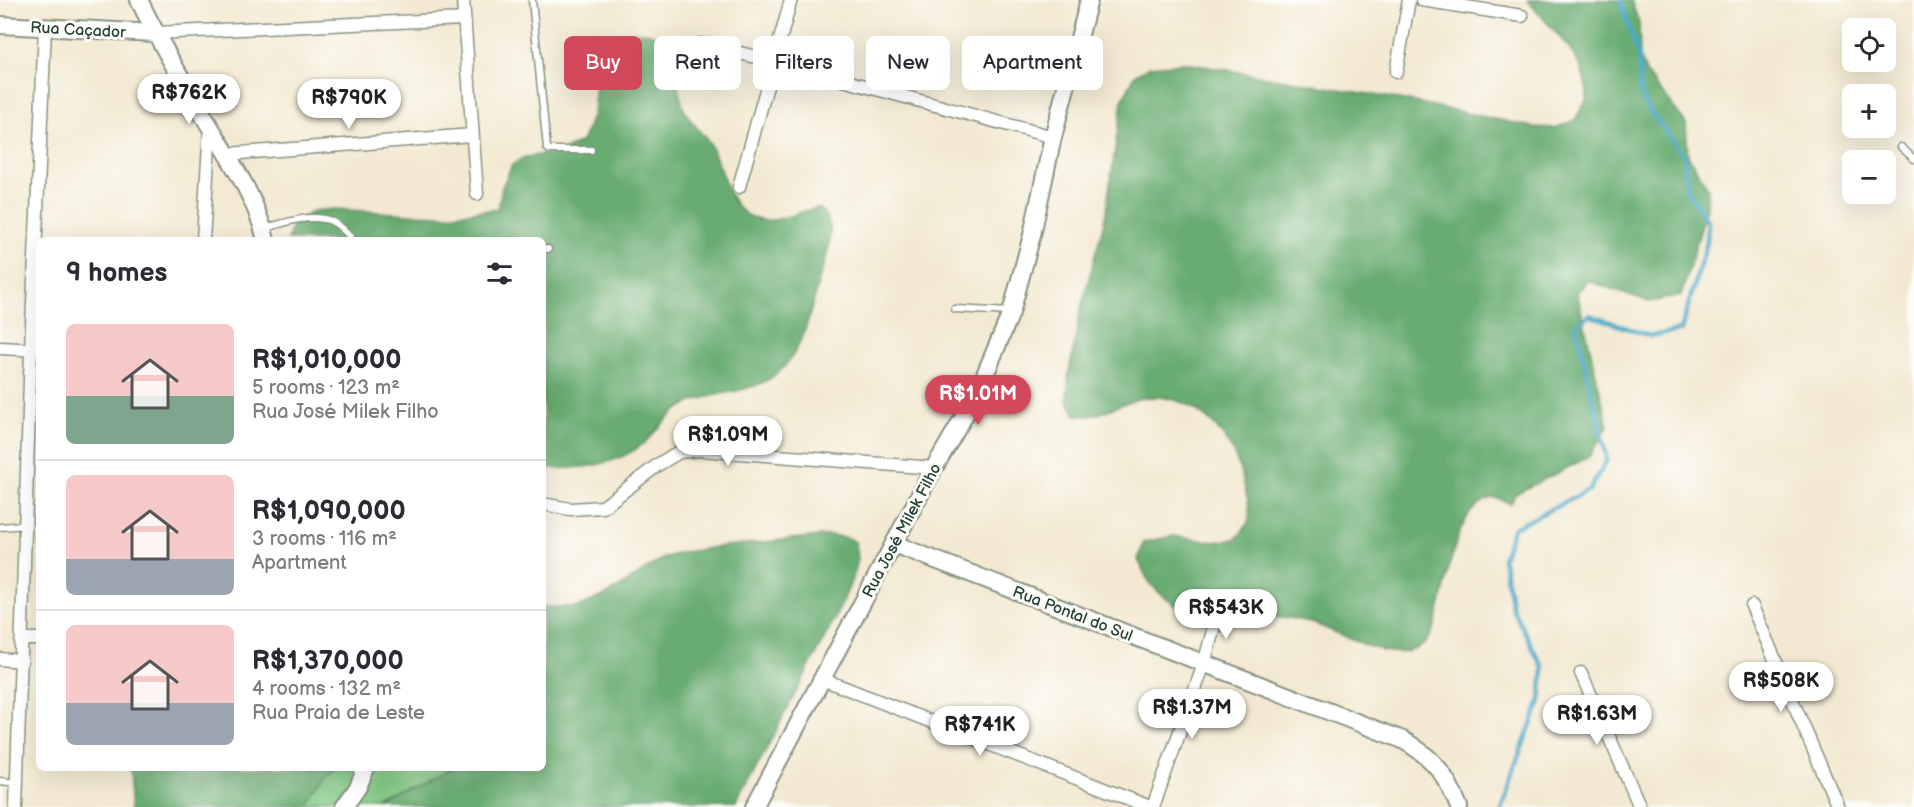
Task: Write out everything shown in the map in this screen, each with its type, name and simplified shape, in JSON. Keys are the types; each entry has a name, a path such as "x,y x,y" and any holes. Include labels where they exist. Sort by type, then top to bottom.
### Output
{"street":[{"path":"139,0 210,127 228,154 265,235"},
{"path":"463,0 477,194"},
{"path":"780,36 791,0"},
{"name":"Rua José Milek Filho","path":"754,807 934,468 976,396 1011,312 1089,0"},
{"path":"1396,72 1409,0"},
{"path":"1422,0 1522,16"},
{"path":"156,33 464,19"},
{"name":"Rua Caçador","path":"0,26 156,33"},
{"path":"39,237 45,28"},
{"path":"854,83 1053,137"},
{"path":"739,187 765,90"},
{"path":"203,237 210,127"},
{"path":"228,154 471,135"},
{"path":"16,807 36,318"},
{"path":"0,348 35,350"},
{"path":"546,505 570,509 603,507 679,452 701,450 934,468"},
{"name":"Rua Pontal do Sul","path":"894,544 1411,745 1436,763 1447,780 1459,807"},
{"path":"1752,606 1838,807"},
{"path":"822,679 1151,807 1204,664 1220,608"},
{"path":"22,639 36,639"},
{"path":"0,660 22,661"},
{"path":"1581,673 1640,807"},
{"path":"344,807 358,787 365,771"}],"lane":[{"path":"532,0 547,148 550,150 591,150"},
{"path":"1901,147 1914,159"},
{"path":"265,235 288,222 316,218 332,221 350,237"},
{"path":"955,309 1011,312"},
{"path":"0,527 26,525"},
{"path":"0,781 17,783"}],"green space":[{"path":"1527,0 1631,0 1639,23 1640,57 1646,72 1686,123 1688,156 1708,188 1707,208 1681,296 1650,302 1589,281 1577,292 1608,426 1589,457 1515,494 1511,504 1494,498 1481,503 1470,513 1461,528 1455,546 1434,628 1428,640 1421,646 1409,652 1379,650 1318,625 1285,618 1257,617 1217,626 1200,621 1155,589 1138,560 1144,542 1173,536 1214,542 1236,539 1243,530 1249,520 1248,502 1240,470 1226,440 1204,416 1175,400 1159,397 1142,398 1092,416 1076,415 1067,401 1068,378 1080,312 1105,218 1122,101 1135,75 1150,66 1185,63 1410,101 1533,127 1555,128 1574,121 1586,101 1587,90 1581,67 1569,48"},
{"path":"630,32 649,33 656,36 654,36 654,90 680,90 683,107 712,148 728,191 741,210 750,216 768,220 819,208 828,220 829,244 804,333 791,358 773,377 749,388 687,404 669,417 643,444 621,457 596,465 546,468 546,237 289,237 292,225 313,211 335,209 447,215 498,209 502,187 512,165 526,157 564,151 583,140 593,114 595,90 642,90 642,36 621,36"},
{"path":"830,535 849,538 856,543 858,559 840,608 736,807 386,807 447,771 546,771 546,607 578,607 610,593 662,559 679,553"},
{"path":"131,771 333,771 326,777 309,807 134,807"},
{"path":"333,771 447,771 386,807 309,807 326,777"}],"waterway":[{"path":"1499,807 1540,701 1543,668 1512,608 1503,558 1514,528 1589,490 1607,460 1576,326 1589,315 1650,336 1681,330 1707,242 1708,222 1687,190 1685,157 1646,106 1640,91 1639,56 1621,0"}]}
